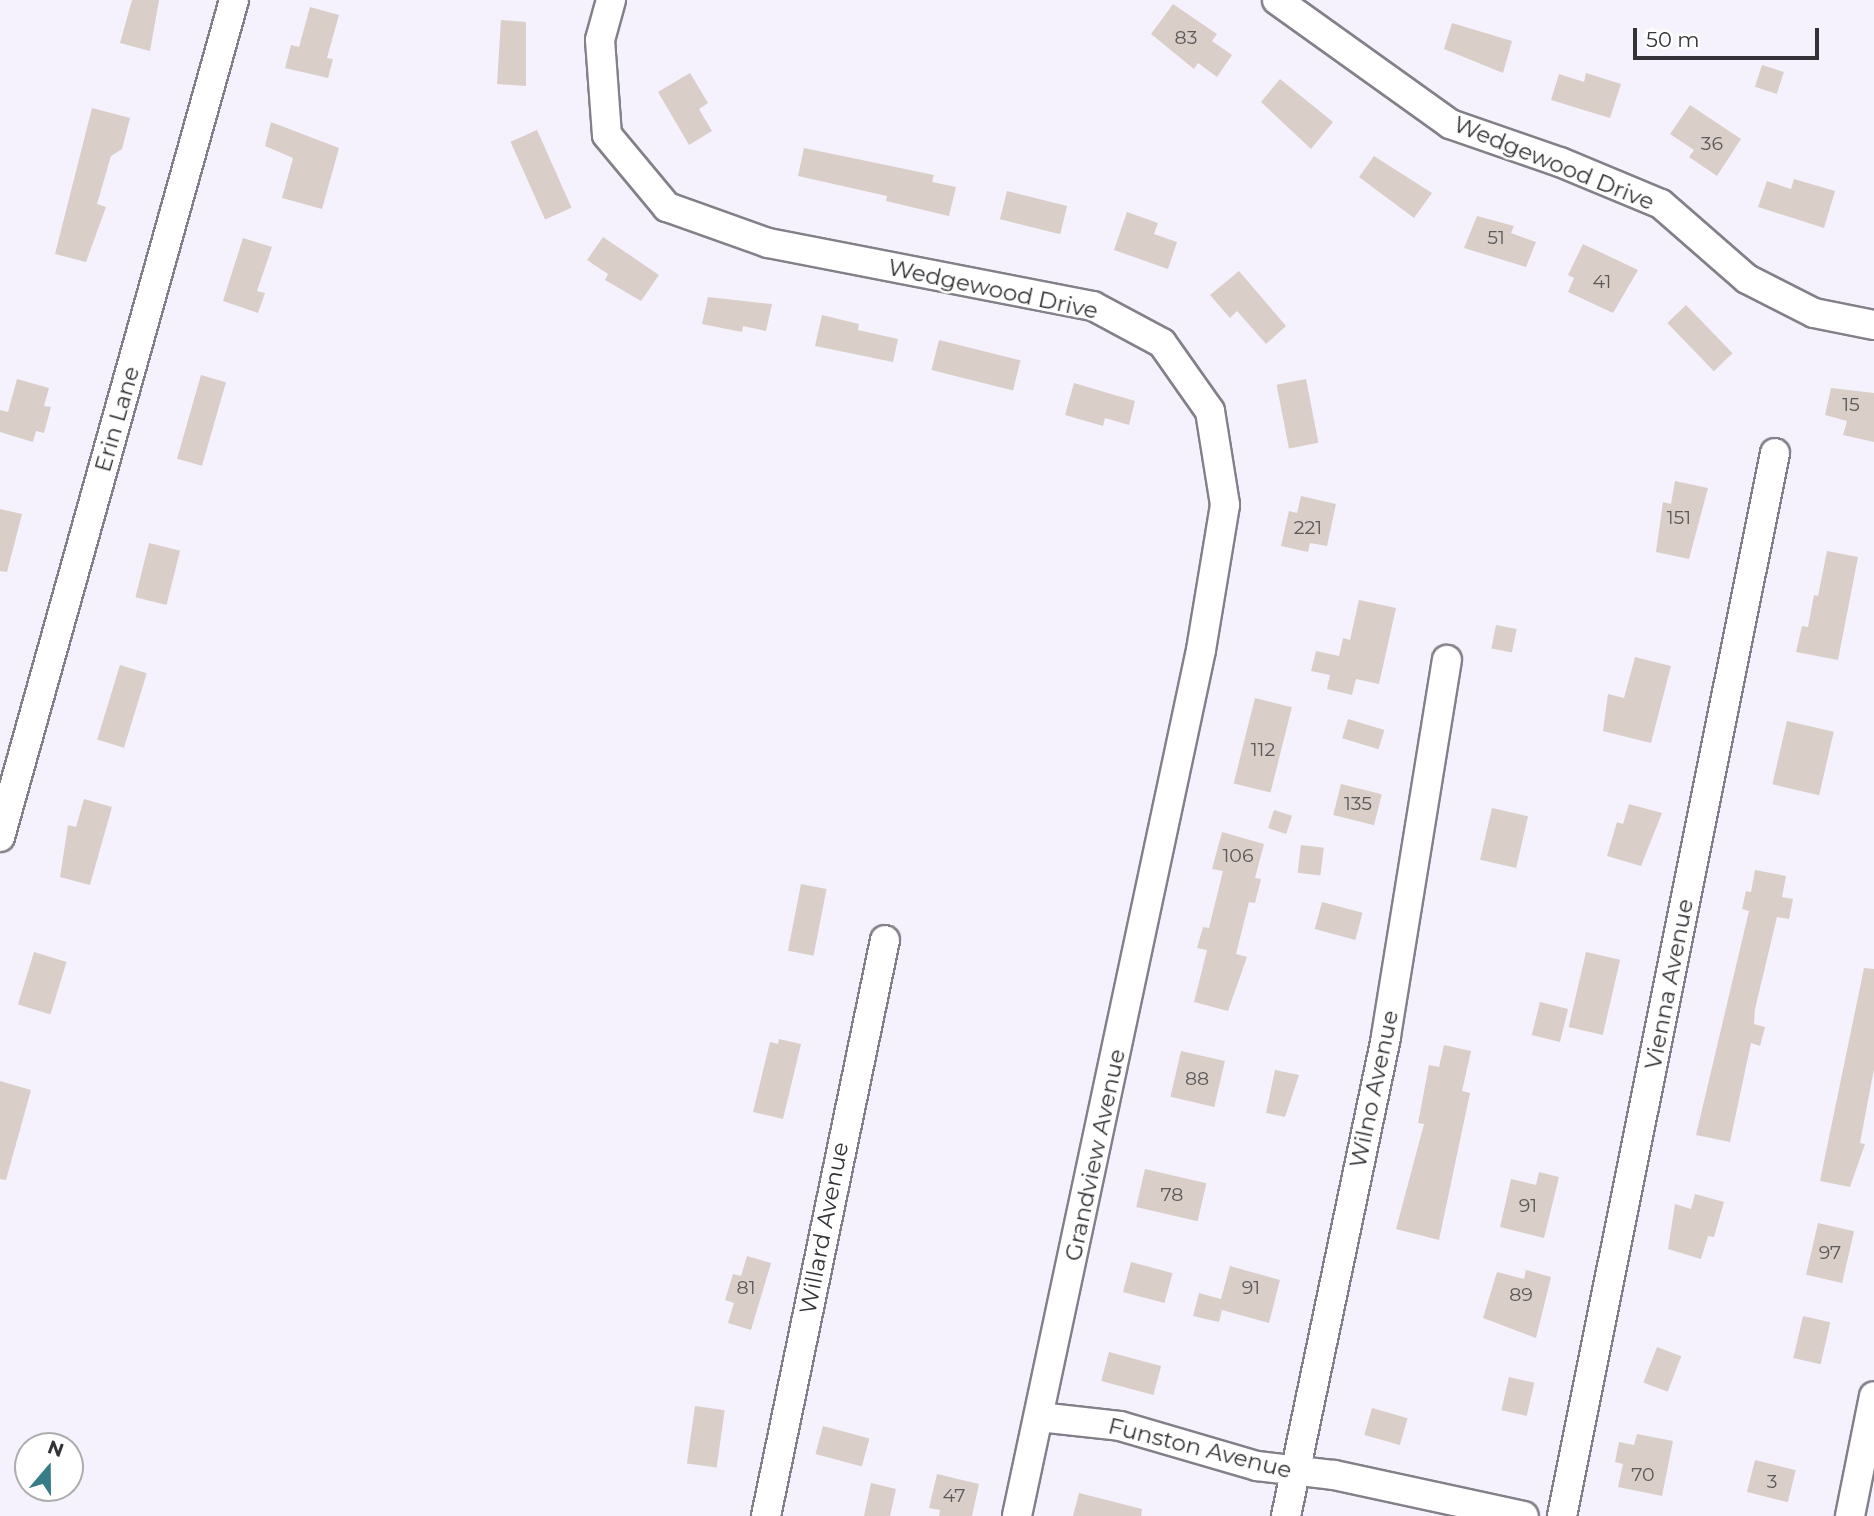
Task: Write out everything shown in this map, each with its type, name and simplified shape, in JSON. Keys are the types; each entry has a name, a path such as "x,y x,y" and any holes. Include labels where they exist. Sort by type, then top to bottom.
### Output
{"street":[{"name":"Erin Lane","path":"0,837 233,0"},
{"name":"Wedgewood Drive","path":"611,0 600,40 607,135 667,207 768,243 1093,306 1162,343 1210,411 1225,505 1201,650 1167,794"},
{"name":"Wedgewood Drive","path":"1278,0 1450,124 1560,162 1661,204 1747,279 1814,313 1874,325"},
{"name":"Vienna Avenue","path":"1562,1516 1775,453"},
{"name":"Wilno Avenue","path":"1286,1516 1386,1036 1447,660"},
{"name":"Grandview Avenue","path":"1017,1516 1132,990 1167,794"},
{"name":"Willard Avenue","path":"766,1516 885,940"},
{"path":"1850,1516 1874,1396"},
{"name":"Funston Avenue","path":"1039,1417 1120,1426 1294,1473 1334,1475 1524,1516"}],"building":[{"path":"132,0 159,0 150,51 120,43"},
{"path":"1173,4 1217,34 1212,41 1232,55 1217,77 1198,63 1194,69 1151,34"},
{"path":"310,7 339,15 327,58 333,59 328,78 285,68 291,45 299,47"},
{"path":"501,20 526,22 526,86 497,84"},
{"path":"1452,23 1512,41 1503,73 1444,49"},
{"path":"1762,65 1784,72 1777,94 1755,87"},
{"path":"690,73 708,103 699,109 712,131 689,145 658,92"},
{"path":"1586,73 1621,84 1610,118 1551,100 1559,74 1584,82"},
{"path":"1280,79 1333,122 1311,149 1261,102"},
{"path":"1690,105 1741,139 1717,176 1689,157 1694,150 1670,134"},
{"path":"92,108 130,118 122,149 111,156 97,204 106,207 86,262 55,254"},
{"path":"271,122 339,148 322,209 282,198 293,158 265,146"},
{"path":"537,130 572,208 545,219 511,142"},
{"path":"804,148 934,175 932,182 956,187 949,216 886,201 887,196 798,176"},
{"path":"1374,156 1432,193 1414,218 1359,177"},
{"path":"1794,179 1835,191 1824,228 1758,207 1767,181 1791,189"},
{"path":"1007,191 1067,206 1060,234 1000,219"},
{"path":"1127,212 1158,223 1154,234 1177,242 1168,269 1114,250"},
{"path":"1477,216 1514,226 1511,233 1536,242 1526,267 1464,248"},
{"path":"603,237 659,275 641,301 605,280 608,274 587,260"},
{"path":"243,238 272,247 257,291 265,293 258,313 223,301"},
{"path":"1583,244 1638,270 1613,313 1568,292 1574,278 1568,275"},
{"path":"1239,271 1286,326 1266,344 1237,311 1230,318 1210,295"},
{"path":"708,297 772,304 766,331 743,326 742,332 702,324"},
{"path":"1686,305 1733,353 1714,371 1667,323"},
{"path":"822,315 859,324 858,330 898,339 893,362 815,346"},
{"path":"939,340 1021,360 1013,390 932,370"},
{"path":"201,375 226,382 202,466 177,459"},
{"path":"17,379 49,388 44,406 51,407 44,433 36,431 33,442 0,432 0,410 8,412"},
{"path":"1306,379 1318,443 1289,449 1277,385"},
{"path":"1074,383 1135,401 1129,425 1105,418 1103,426 1065,415"},
{"path":"1831,388 1874,393 1874,442 1843,435 1847,421 1825,415"},
{"path":"1675,481 1708,488 1689,559 1656,552 1663,502 1671,504"},
{"path":"1301,496 1336,504 1327,546 1310,543 1308,552 1281,546 1289,511 1297,513"},
{"path":"0,509 22,514 7,572 0,571"},
{"path":"149,543 180,551 167,605 135,597"},
{"path":"1827,551 1858,557 1838,660 1796,652 1802,626 1808,627 1814,595 1818,596"},
{"path":"1359,600 1396,608 1379,684 1356,679 1352,695 1327,689 1330,675 1311,671 1316,651 1339,656 1343,638 1350,640"},
{"path":"1496,625 1517,629 1512,653 1491,649"},
{"path":"1635,657 1671,666 1651,743 1603,731 1608,694 1624,698"},
{"path":"120,665 147,673 124,748 97,740"},
{"path":"1255,698 1292,707 1271,793 1234,783"},
{"path":"1348,719 1384,730 1378,749 1342,738"},
{"path":"1787,721 1834,732 1819,795 1772,784"},
{"path":"1341,784 1382,794 1374,825 1333,815"},
{"path":"84,799 112,807 90,885 60,877 68,825 76,827"},
{"path":"1629,804 1662,813 1641,866 1607,856 1617,822 1623,824"},
{"path":"1492,808 1528,816 1516,868 1480,860"},
{"path":"1274,810 1292,816 1286,834 1268,828"},
{"path":"1222,832 1264,844 1255,878 1261,879 1255,903 1249,902 1236,954 1247,957 1228,1011 1194,1002 1207,950 1197,948 1203,927 1209,928 1223,871 1212,869"},
{"path":"1301,845 1324,848 1320,876 1298,873"},
{"path":"1755,870 1786,876 1782,897 1793,899 1789,919 1777,917 1755,1009 1754,1024 1765,1027 1760,1046 1751,1043 1730,1142 1696,1135 1749,911 1742,909 1746,891 1751,892"},
{"path":"801,884 827,889 814,956 788,951"},
{"path":"1322,902 1363,913 1355,940 1315,929"},
{"path":"34,952 67,962 50,1015 18,1005"},
{"path":"1586,952 1620,960 1603,1035 1569,1027"},
{"path":"1864,968 1874,969 1874,1069 1860,1143 1865,1144 1850,1187 1820,1181"},
{"path":"1540,1002 1568,1009 1560,1042 1532,1035"},
{"path":"779,1039 801,1044 783,1119 753,1112 770,1042 778,1044"},
{"path":"1444,1045 1471,1051 1462,1091 1470,1093 1439,1240 1396,1229 1424,1124 1418,1123 1429,1065 1439,1067"},
{"path":"1181,1051 1225,1061 1214,1107 1170,1097"},
{"path":"1275,1070 1299,1075 1285,1117 1266,1113"},
{"path":"0,1081 31,1090 6,1180 0,1179"},
{"path":"1145,1169 1206,1183 1198,1221 1136,1207"},
{"path":"1539,1172 1559,1177 1544,1238 1500,1227 1511,1179 1536,1185"},
{"path":"1695,1194 1724,1202 1714,1237 1708,1236 1701,1259 1668,1249 1675,1204 1691,1209"},
{"path":"1818,1223 1854,1231 1842,1283 1806,1275"},
{"path":"747,1256 771,1263 751,1330 728,1323 734,1303 725,1300 733,1274 741,1276"},
{"path":"1131,1262 1173,1273 1165,1303 1123,1292"},
{"path":"1230,1266 1280,1280 1269,1323 1222,1310 1219,1322 1193,1316 1199,1293 1221,1299"},
{"path":"1526,1270 1551,1277 1536,1338 1483,1318 1497,1272 1524,1279"},
{"path":"1803,1316 1830,1322 1821,1364 1793,1358"},
{"path":"1657,1347 1681,1356 1668,1392 1643,1382"},
{"path":"1109,1352 1161,1366 1153,1395 1101,1381"},
{"path":"1509,1377 1534,1383 1527,1416 1501,1410"},
{"path":"695,1406 725,1410 717,1468 687,1463"},
{"path":"1372,1408 1408,1418 1400,1445 1364,1435"},
{"path":"823,1426 869,1438 862,1466 815,1454"},
{"path":"1637,1434 1673,1441 1662,1496 1618,1487 1623,1464 1615,1462 1619,1442 1634,1445"},
{"path":"1755,1460 1796,1470 1788,1502 1747,1492"},
{"path":"937,1474 979,1484 972,1516 939,1516 940,1510 929,1508"},
{"path":"871,1483 896,1489 890,1516 864,1516"},
{"path":"1079,1493 1142,1509 1141,1516 1073,1516"}]}
